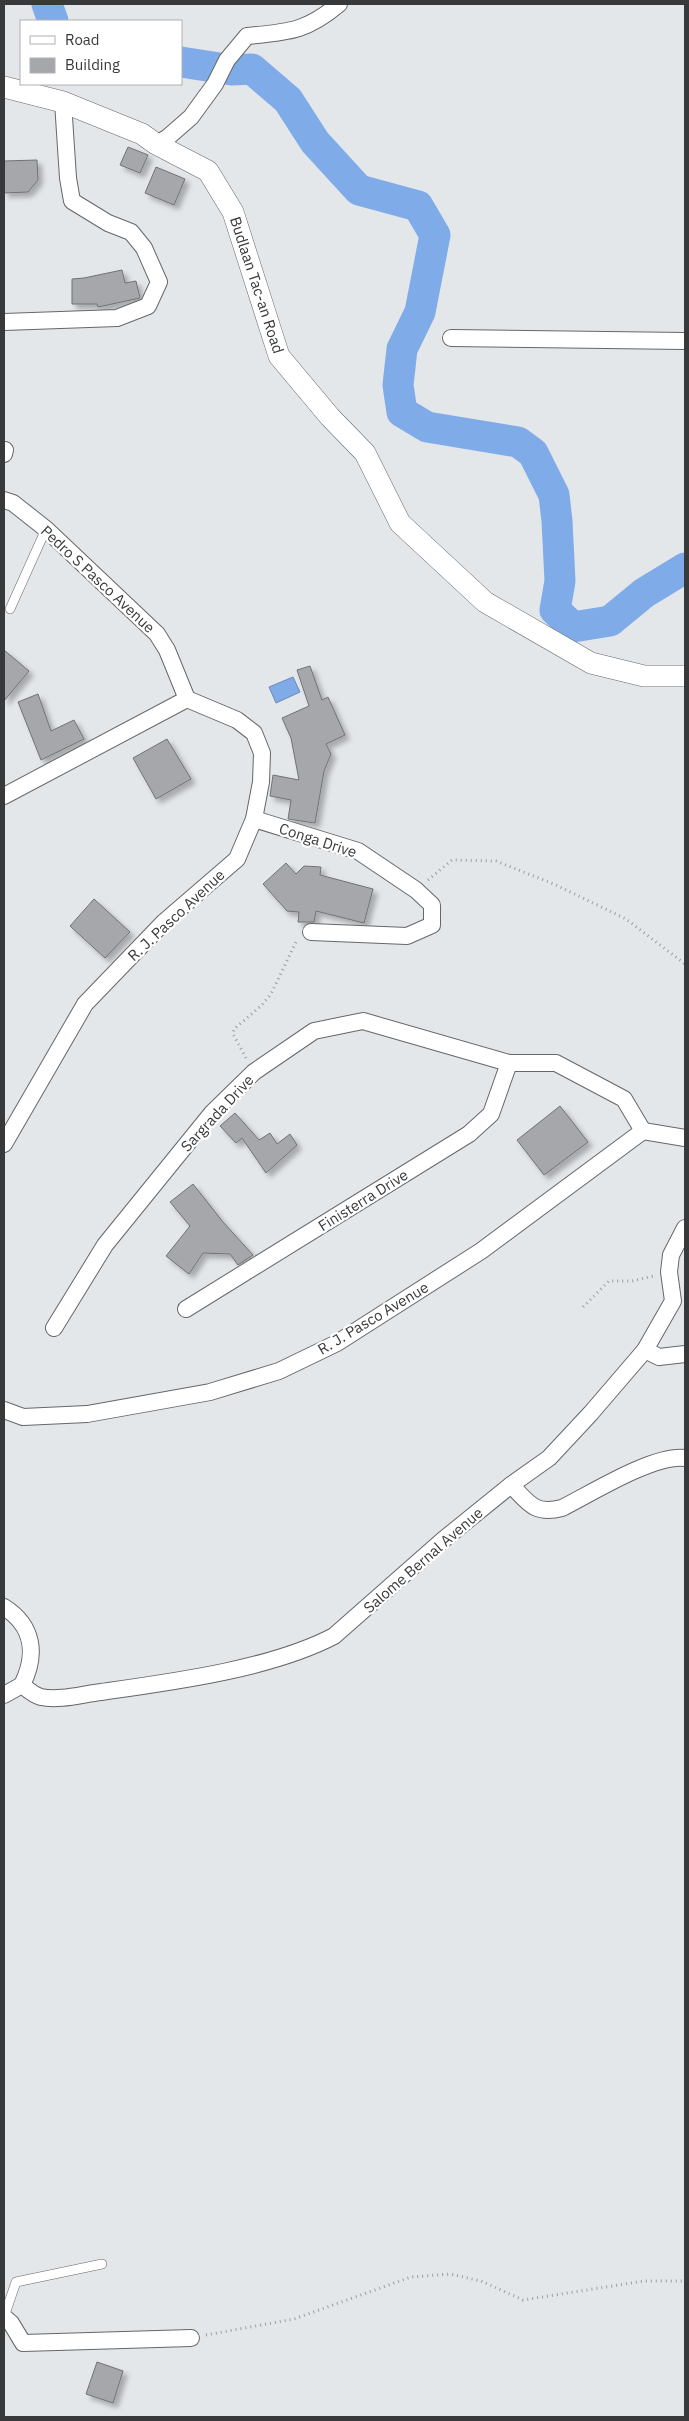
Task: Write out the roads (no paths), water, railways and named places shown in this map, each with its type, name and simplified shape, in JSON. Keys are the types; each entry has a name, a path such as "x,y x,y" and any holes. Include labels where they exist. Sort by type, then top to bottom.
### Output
{"street":[{"path":"156,144 167,138 191,117 215,84 227,60 247,36 293,32 325,15 339,4"},
{"name":"Budlaan Tac-an Road","path":"4,87 63,102 142,134 156,144 208,171 233,212 279,356 330,417 365,453 400,523 485,602 591,663 644,676 685,676"},
{"path":"4,322 117,318 148,306 159,282 144,248 131,232 108,223 72,201 68,178 63,102"},
{"path":"451,338 685,341"},
{"name":"Pedro S Pasco Avenue","path":"4,500 12,503 46,529 157,634 167,650 187,699"},
{"path":"4,796 187,699"},
{"name":"R. J. Pasco Avenue","path":"4,1144 85,1004 164,922 237,859 254,819 262,782 262,753 254,733 237,720 187,699"},
{"name":"Conga Drive","path":"254,819 358,851 416,890 432,905 432,925 420,932 407,936 312,932"},
{"name":"Sargrada Drive","path":"54,1328 105,1245 212,1113 254,1072 314,1032 363,1021 509,1063 556,1063 624,1099 643,1131"},
{"name":"Finisterra Drive","path":"186,1309 469,1134 491,1114 509,1063"},
{"path":"643,1131 685,1138"},
{"name":"R. J. Pasco Avenue","path":"4,1410 23,1417 87,1414 210,1392 278,1372 337,1343 481,1251 643,1131"},
{"name":"Salome Bernal Avenue","path":"22,1685 41,1697 85,1694 148,1686 233,1669 285,1656 316,1645 350,1623 443,1540 511,1485 550,1458 645,1350 673,1301 669,1272 671,1256 685,1228"},
{"path":"645,1350 659,1357 685,1354"},
{"path":"511,1485 534,1509 550,1511 580,1499 654,1462 677,1457 685,1458"},
{"path":"4,1607 22,1624 29,1638 32,1654 30,1669 22,1685 4,1696"},
{"path":"4,2317 11,2323 23,2343 191,2338"}],"lane":[{"path":"10,609 46,529"},
{"path":"4,2317 16,2282 102,2264"}],"water":[{"path":"293,677 300,692 276,703 269,687"}],"waterway":[{"path":"47,4 53,20"},
{"path":"182,62 232,70 252,69 288,100 315,142 359,190 418,206 435,235 420,312 402,349 398,385 402,412 427,427 518,442 533,453 554,495 560,581 555,610 573,627 610,621 644,593 685,568"}]}
